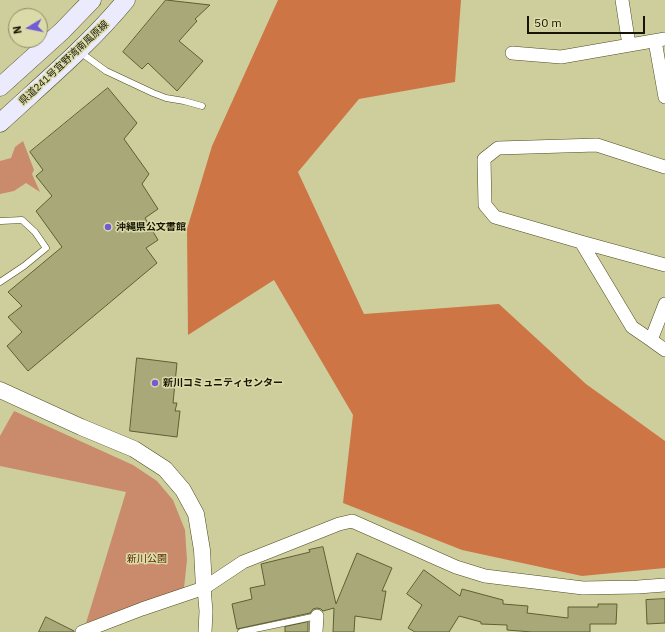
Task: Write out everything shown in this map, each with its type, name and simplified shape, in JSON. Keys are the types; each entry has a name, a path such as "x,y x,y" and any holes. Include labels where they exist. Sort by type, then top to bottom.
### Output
{"main road":[{"path":"0,87 62,31 92,0"},
{"name":"県道241号宜野湾南風原線","path":"0,123 79,51 109,21 126,0"}],"street":[{"path":"622,0 629,46"},
{"path":"512,53 561,57 660,40 665,97"},
{"path":"665,167 597,145 498,148 484,159 486,205 495,216 665,266"},
{"path":"581,242 632,327 665,350"},
{"path":"651,340 665,304"},
{"path":"0,390 81,427 134,449 165,469 183,490 196,514 202,550 206,611 205,632"},
{"path":"82,632 142,609 204,588 243,562 339,524 352,521 456,567 485,576 583,588 665,585"},
{"path":"316,616 316,632"}],"lane":[{"path":"79,51 106,71 153,93 166,98 184,100 202,106"},
{"path":"0,221 22,220 35,232 46,248 24,266 0,282"},
{"path":"241,632 316,616"}],"green space":[{"path":"23,141 34,170 32,174 40,192 26,183 14,191 0,194 0,161 11,158 15,147"},
{"name":"新川公園","path":"14,411 133,465 157,481 173,500 185,530 187,560 184,588 86,623 126,492 0,466 0,436"}],"shaded area":[{"path":"278,0 461,0 455,82 359,99 298,172 364,314 499,304 586,384 665,441 665,568 582,576 462,550 343,503 353,415 274,280 188,335 187,229 212,146"}],"building":[{"path":"166,0 210,5 195,19 197,21 179,41 203,61 177,91 148,63 142,69 123,52"},
{"name":"沖縄県公文書館","path":"108,88 137,123 124,139 149,174 142,184 158,209 145,218 158,240 146,248 157,263 28,371 7,346 22,332 8,317 22,306 8,292 62,247 36,211 52,196 36,176 43,170 30,152"},
{"name":"新川コミュニティセンター","path":"137,358 177,363 173,403 177,403 175,411 180,411 177,437 130,431"},
{"path":"323,547 336,604 357,553 392,568 382,591 386,591 381,620 355,616 354,632 333,632 334,608 323,611 317,608 313,609 310,613 237,629 232,604 252,599 250,588 265,585 261,564 310,552 309,550"},
{"path":"424,570 460,596 462,589 503,600 503,604 528,606 527,613 568,618 568,607 598,607 598,604 617,604 616,624 590,624 590,632 532,632 507,630 507,625 481,624 481,622 459,616 449,632 415,632 408,628 422,605 407,594"},
{"path":"665,599 665,623 647,624 646,600"},
{"path":"46,617 74,631 74,632 39,632"},
{"path":"308,622 308,632 285,632 285,627"}],"place":[{"name":"沖縄県公文書館","path":"108,227"},
{"name":"新川コミュニティセンター","path":"155,383"}]}
